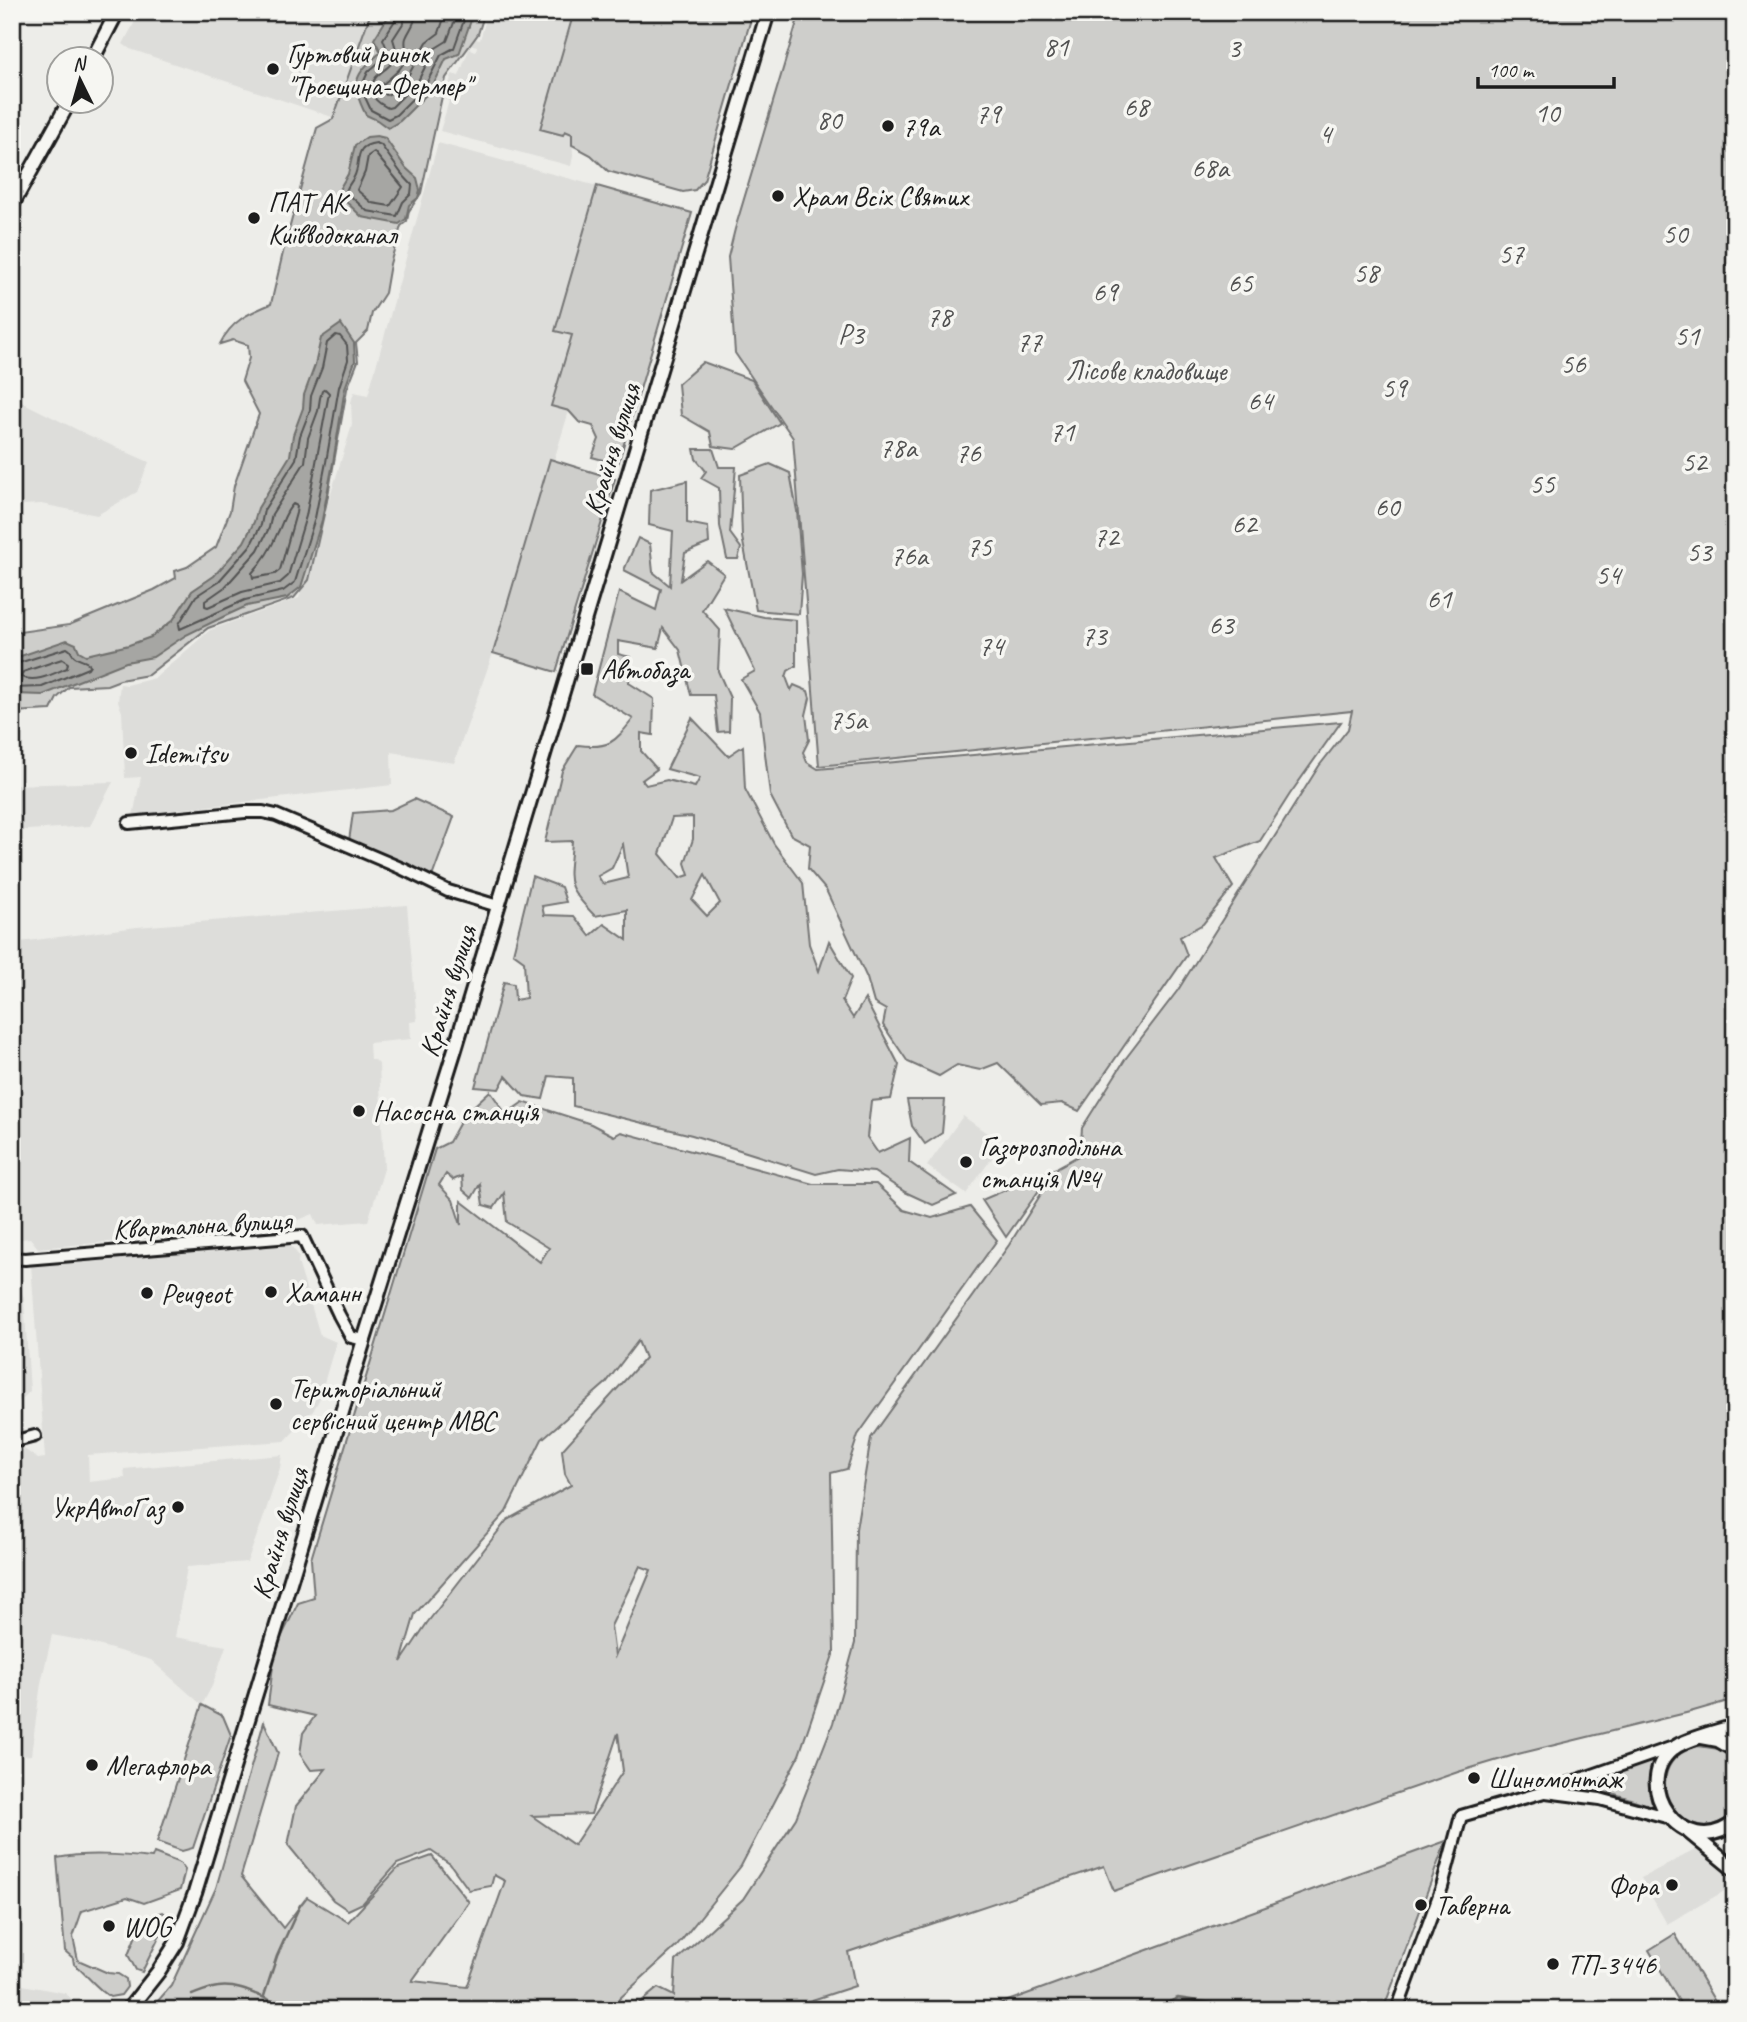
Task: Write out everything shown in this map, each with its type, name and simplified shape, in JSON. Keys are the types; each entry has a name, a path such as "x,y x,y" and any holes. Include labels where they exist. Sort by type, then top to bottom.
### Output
{"street":[{"path":"99,46 117,12"},
{"name":"Крайня вулиця","path":"128,2010 158,1972 177,1942 195,1893 499,906 768,12"},
{"path":"12,205 61,116"},
{"path":"129,823 263,812 276,815 403,869 448,891 499,906"},
{"name":"Квартальна вулиця","path":"25,1259 302,1236 351,1337 364,1340"},
{"path":"12,1251 25,1259"},
{"path":"12,1258 25,1259"},
{"path":"12,1442 36,1436"},
{"path":"1397,2010 1443,1887 1461,1816 1544,1792 1735,1726"},
{"path":"1702,1737 1718,1740 1735,1750"},
{"path":"1678,1745 1662,1764 1658,1776 1657,1791 1661,1806 1670,1818 1735,1871"},
{"path":"1544,1792 1601,1800 1670,1818"},
{"path":"1685,1830 1715,1833 1735,1822"}],"shaded area":[{"name":"Гуртовий ринок \"Троєщина-Фермер\"","path":"140,12 379,12 335,118 130,49 123,44"},
{"path":"488,12 574,12 540,128 563,135 564,131 572,134 571,166 440,131 449,101 445,99 452,74 459,76 469,49 476,51 477,46 468,44 470,38 480,40"},
{"path":"438,143 597,186 555,331 572,334 551,406 569,411 554,460 550,459 493,653 454,763 391,752 392,785 156,812 146,815 145,818 133,816 141,777 125,778 122,712 118,701 120,684 127,685 155,678 210,630 299,598 352,425 351,402 354,392 368,395"},
{"path":"12,397 149,462 137,492 97,515 41,504 23,505 12,529"},
{"path":"113,782 90,826 12,831 12,785"},
{"path":"407,905 417,1021 410,1022 411,1039 369,1043 370,1060 379,1064 384,1169 368,1221 318,1225 313,1214 287,1227 38,1248 30,1238 13,1240 12,943 137,927"},
{"name":"Газорозподільна станція №4","path":"963,1116 1002,1144 966,1194 927,1166"},
{"path":"288,1242 299,1256 298,1262 320,1335 336,1342 319,1400 313,1411 285,1441 88,1455 89,1482 125,1478 124,1469 282,1455 280,1468 247,1562 187,1567 175,1637 226,1646 212,1686 202,1705 151,1660 52,1635 41,1683 31,1755 12,1757 12,1453 24,1449 38,1459 45,1458 31,1264"},
{"path":"12,1268 15,1269 24,1299 30,1391 19,1402 12,1404"},
{"path":"1697,1849 1713,1860 1735,1881 1735,1885 1667,1924 1641,1878"},
{"path":"12,1983 65,1993 84,2010 12,2010"}],"green space":[{"path":"371,12 485,12 478,34 446,78 421,193 409,211 407,221 401,226 385,293 372,313 368,331 356,343 358,361 347,389 327,501 309,580 294,598 208,628 148,675 107,685 69,687 57,698 51,710 12,712 12,633 69,625 154,590 176,578 175,571 187,567 216,547 230,511 234,486 259,414 242,381 249,358 248,345 233,340 220,344 235,324 271,304 317,128 333,119"},
{"path":"574,12 753,12 704,180 695,190 683,192 608,171 591,155 572,145 572,134 565,131 563,135 540,129"},
{"path":"800,12 1735,12 1735,1699 1518,1754 1458,1772 1114,1891 1104,1866 848,1952 855,1986 794,2006 795,2010 631,2010 658,1988 674,1996 676,1961 743,1899 796,1818 833,1723 855,1643 856,1529 871,1438 1009,1245 1058,1167 1080,1155 1082,1128 1126,1058 1178,990 1319,766 1348,729 1352,711 819,766 793,438 735,353 728,257"},
{"path":"597,186 692,213 618,464 592,457 599,439 593,426 579,422 569,411 551,406 572,335 555,331"},
{"path":"703,362 752,380 780,423 735,449 713,446 710,432 681,415 678,384"},
{"path":"694,449 713,449 719,467 736,467 730,533 741,548 738,559 727,559 720,526 719,488 701,478 706,471 696,459"},
{"path":"550,459 615,479 556,672 493,653"},
{"path":"770,464 790,473 797,511 802,574 799,614 756,610 742,537 740,475"},
{"path":"687,481 687,523 708,527 709,543 685,553 681,580 707,561 724,574 702,610 720,630 718,671 730,698 729,731 718,732 714,695 691,695 680,650 663,628 658,648 618,641 618,654 630,657 629,683 654,699 653,735 641,733 641,751 657,769 642,780 646,785 667,780 695,787 700,778 667,769 692,718 728,756 743,746 745,789 774,844 803,883 809,944 819,971 829,941 851,978 842,1001 853,1018 865,999 899,1065 891,1099 871,1101 867,1137 878,1153 910,1138 909,1162 956,1195 933,1205 905,1192 874,1172 838,1169 816,1174 692,1135 573,1106 573,1078 549,1076 543,1099 524,1096 506,1076 499,1089 475,1087 504,982 514,984 515,1000 526,998 524,961 513,953 532,876 561,887 566,902 542,906 544,915 574,916 590,936 604,924 627,940 627,910 595,916 573,889 570,882 572,841 545,842 562,771 578,745 604,745 621,734 633,719 592,694 619,592 656,610 661,589 624,570 638,538 650,544 653,572 670,586 673,531 649,525 650,490","holes":["693,817 693,839 685,863 689,875 680,878 660,854 672,818","623,844 628,878 603,884 598,876 612,868","705,875 720,903 707,916 692,900"]},
{"path":"724,608 764,617 796,620 796,666 788,671 786,677 791,690 794,685 808,691 810,698 806,715 809,740 803,752 807,762 818,769 1341,722 1260,841 1216,858 1233,887 1203,924 1180,937 1187,955 1079,1111 1062,1103 1041,1105 998,1063 980,1070 957,1065 939,1076 908,1062 883,1025 886,1010 874,1003 867,978 826,890 808,869 810,845 791,835 770,795 760,712 741,679 755,671"},
{"path":"414,799 454,817 432,877 349,841 353,813 391,810"},
{"path":"490,1091 506,1114 523,1102 591,1124 614,1136 621,1132 813,1184 876,1184 904,1210 932,1218 970,1207 997,1240 858,1435 847,1469 831,1473 834,1652 799,1755 741,1866 677,1946 607,2010 150,2010 171,1986 216,1888 264,1722 278,1753 241,1876 283,1928 307,1897 348,1922 398,1868 432,1856 469,1902 412,1981 467,1987 505,1881 494,1875 491,1886 469,1890 450,1864 431,1851 397,1864 363,1903 348,1910 333,1900 288,1845 296,1806 326,1769 311,1770 300,1754 303,1733 315,1716 268,1705 275,1650 298,1603 314,1598 311,1559 435,1149 449,1142 464,1115","holes":["446,1174 453,1180 462,1176 463,1190 472,1198 480,1184 483,1205 494,1208 504,1193 507,1222 549,1248 540,1262 461,1201 461,1225 453,1200 439,1185","638,1341 645,1358 562,1450 565,1474 571,1485 507,1520 427,1623 401,1662 415,1614 506,1512 542,1439 606,1383","640,1566 651,1570 615,1656 611,1626","618,1733 623,1771 574,1845 532,1816 591,1814"]},
{"path":"907,1100 945,1100 942,1133 925,1144 912,1126"},
{"path":"1054,1169 1006,1237 982,1200"},
{"path":"202,1705 223,1716 231,1735 193,1848 182,1851 157,1842"},
{"path":"1698,1746 1719,1749 1735,1760 1735,1811 1716,1824 1699,1825 1683,1818 1672,1805 1666,1788 1667,1771 1677,1756"},
{"path":"1656,1757 1649,1785 1655,1807 1612,1793 1556,1790"},
{"path":"1446,1841 1386,2002 1379,2010 983,2010"},
{"path":"154,1853 180,1863 185,1870 180,1890 144,1903 127,1897 82,1911 73,1937 78,1960 126,1979 127,1987 121,1995 110,1997 74,1964 73,1958 65,1951 57,1858 117,1855 152,1858"},
{"path":"163,1912 169,1917 142,1972 136,1970 128,1955 143,1918"},
{"path":"1675,1934 1714,2000 1697,2010 1684,2010 1649,1950"}],"water":[{"path":"391,12 474,12 459,54 446,59 431,90 400,121 388,128 366,115 356,87 360,73 381,52 374,39"},
{"path":"367,137 385,138 406,168 417,178 420,190 418,198 409,205 406,219 399,224 362,217 337,193 348,174 355,145"},
{"path":"341,324 354,343 355,361 345,388 322,520 301,587 287,598 247,606 225,616 186,635 153,657 126,662 43,695 14,694 12,659 67,640 76,644 79,651 86,655 151,637 173,620 192,591 214,576 244,542 258,508 290,456 293,435 303,408 304,395 321,338"}],"waterway":[{"path":"264,1996 277,1956 300,1905"},
{"path":"192,1995 215,1988 233,1987 304,2010"},
{"path":"1153,2010 1178,1998 1212,2003"}],"place":[{"name":"Гуртовий ринок \"Троєщина-Фермер\"","path":"273,69"},
{"name":"79а","path":"888,126"},
{"name":"Храм Всіх Святих","path":"778,196"},
{"name":"ПАТ АК Київводоканал","path":"254,218"},
{"name":"Автобаза","path":"587,669"},
{"name":"Idemitsu","path":"131,753"},
{"name":"Насосна станція","path":"359,1111"},
{"name":"Газорозподільна станція №4","path":"966,1162"},
{"name":"Хаманн","path":"271,1292"},
{"name":"Peugeot","path":"147,1293"},
{"name":"Територіальний сервісний центр МВС","path":"276,1404"},
{"name":"УкрАвтоГаз","path":"178,1507"},
{"name":"Мегафлора","path":"92,1765"},
{"name":"Шиномонтаж","path":"1474,1778"},
{"name":"Фора","path":"1672,1885"},
{"name":"Таверна","path":"1421,1905"},
{"name":"WOG","path":"109,1926"},
{"name":"ТП-3446","path":"1553,1964"}],"park label":[{"name":"81","path":"1056,46"},
{"name":"3","path":"1234,47"},
{"name":"68","path":"1136,106"},
{"name":"10","path":"1547,112"},
{"name":"79","path":"988,113"},
{"name":"80","path":"829,119"},
{"name":"4","path":"1325,133"},
{"name":"68а","path":"1210,167"},
{"name":"50","path":"1675,233"},
{"name":"57","path":"1511,253"},
{"name":"58","path":"1366,272"},
{"name":"65","path":"1240,282"},
{"name":"69","path":"1105,291"},
{"name":"78","path":"939,316"},
{"name":"Р3","path":"851,334"},
{"name":"51","path":"1687,335"},
{"name":"77","path":"1029,341"},
{"name":"56","path":"1573,363"},
{"name":"Лісове кладовище","path":"1146,370"},
{"name":"59","path":"1394,387"},
{"name":"64","path":"1260,400"},
{"name":"71","path":"1062,431"},
{"name":"78а","path":"898,447"},
{"name":"76","path":"968,452"},
{"name":"52","path":"1694,461"},
{"name":"55","path":"1542,483"},
{"name":"60","path":"1387,506"},
{"name":"62","path":"1244,523"},
{"name":"72","path":"1106,536"},
{"name":"75","path":"979,546"},
{"name":"53","path":"1699,551"},
{"name":"76а","path":"909,555"},
{"name":"54","path":"1608,574"},
{"name":"61","path":"1439,598"},
{"name":"63","path":"1221,624"},
{"name":"73","path":"1094,635"},
{"name":"74","path":"991,645"},
{"name":"75а","path":"848,719"}]}
